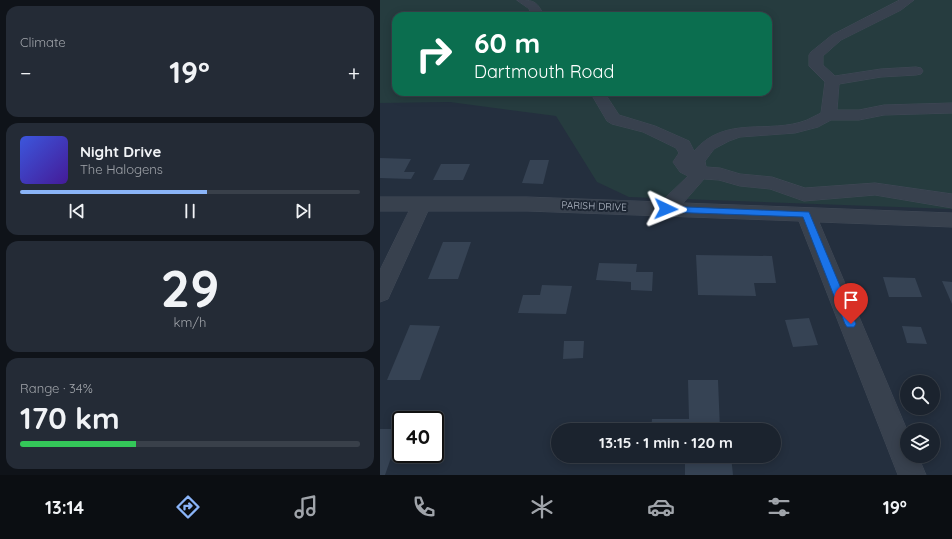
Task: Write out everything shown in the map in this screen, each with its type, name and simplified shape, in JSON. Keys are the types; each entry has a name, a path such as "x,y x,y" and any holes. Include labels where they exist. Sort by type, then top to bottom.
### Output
{"street":[{"path":"523,0 534,7 536,12"},
{"path":"828,115 832,94 832,81 816,66 816,55 835,38 892,11 908,0"},
{"path":"832,81 881,73 916,71"},
{"path":"599,96 613,118 618,121 649,129 683,145 687,153 682,162 689,170 720,174 740,180 772,183 804,195 875,190 952,201"},
{"path":"666,209 692,184 698,172 696,160 704,148 715,139 733,134 810,124 828,115 859,115 884,110 952,108"},
{"name":"PARISH DRIVE","path":"380,204 527,204 952,220"},
{"path":"380,293 422,205"},
{"path":"806,214 912,475"}],"green space":[{"path":"380,0 952,0 952,209 629,197 597,182 556,116 450,102 380,103"}],"building":[{"path":"380,158 411,159 404,172 415,172 411,179 380,178"},
{"path":"530,160 549,160 543,184 522,183"},
{"path":"441,164 470,164 463,180 433,180"},
{"path":"443,242 471,242 458,279 428,279"},
{"path":"696,255 772,256 776,283 754,283 756,296 698,295"},
{"path":"599,263 637,264 636,272 653,272 652,291 631,290 631,282 596,280"},
{"path":"883,277 915,278 922,297 889,297"},
{"path":"942,281 952,282 952,304"},
{"path":"542,285 572,286 566,314 518,313 523,295 540,295"},
{"path":"809,318 818,345 793,347 785,320"},
{"path":"410,325 440,326 420,380 387,380"},
{"path":"902,326 921,327 927,344 907,343"},
{"path":"564,341 584,341 583,358 563,359"},
{"path":"688,380 718,380 720,423 652,423 652,419 689,419"},
{"path":"380,429 392,429 392,455 385,475 380,475"},
{"path":"685,463 732,463 733,475 685,475"}],"route":[{"path":"666,209 806,214 851,324"}]}
